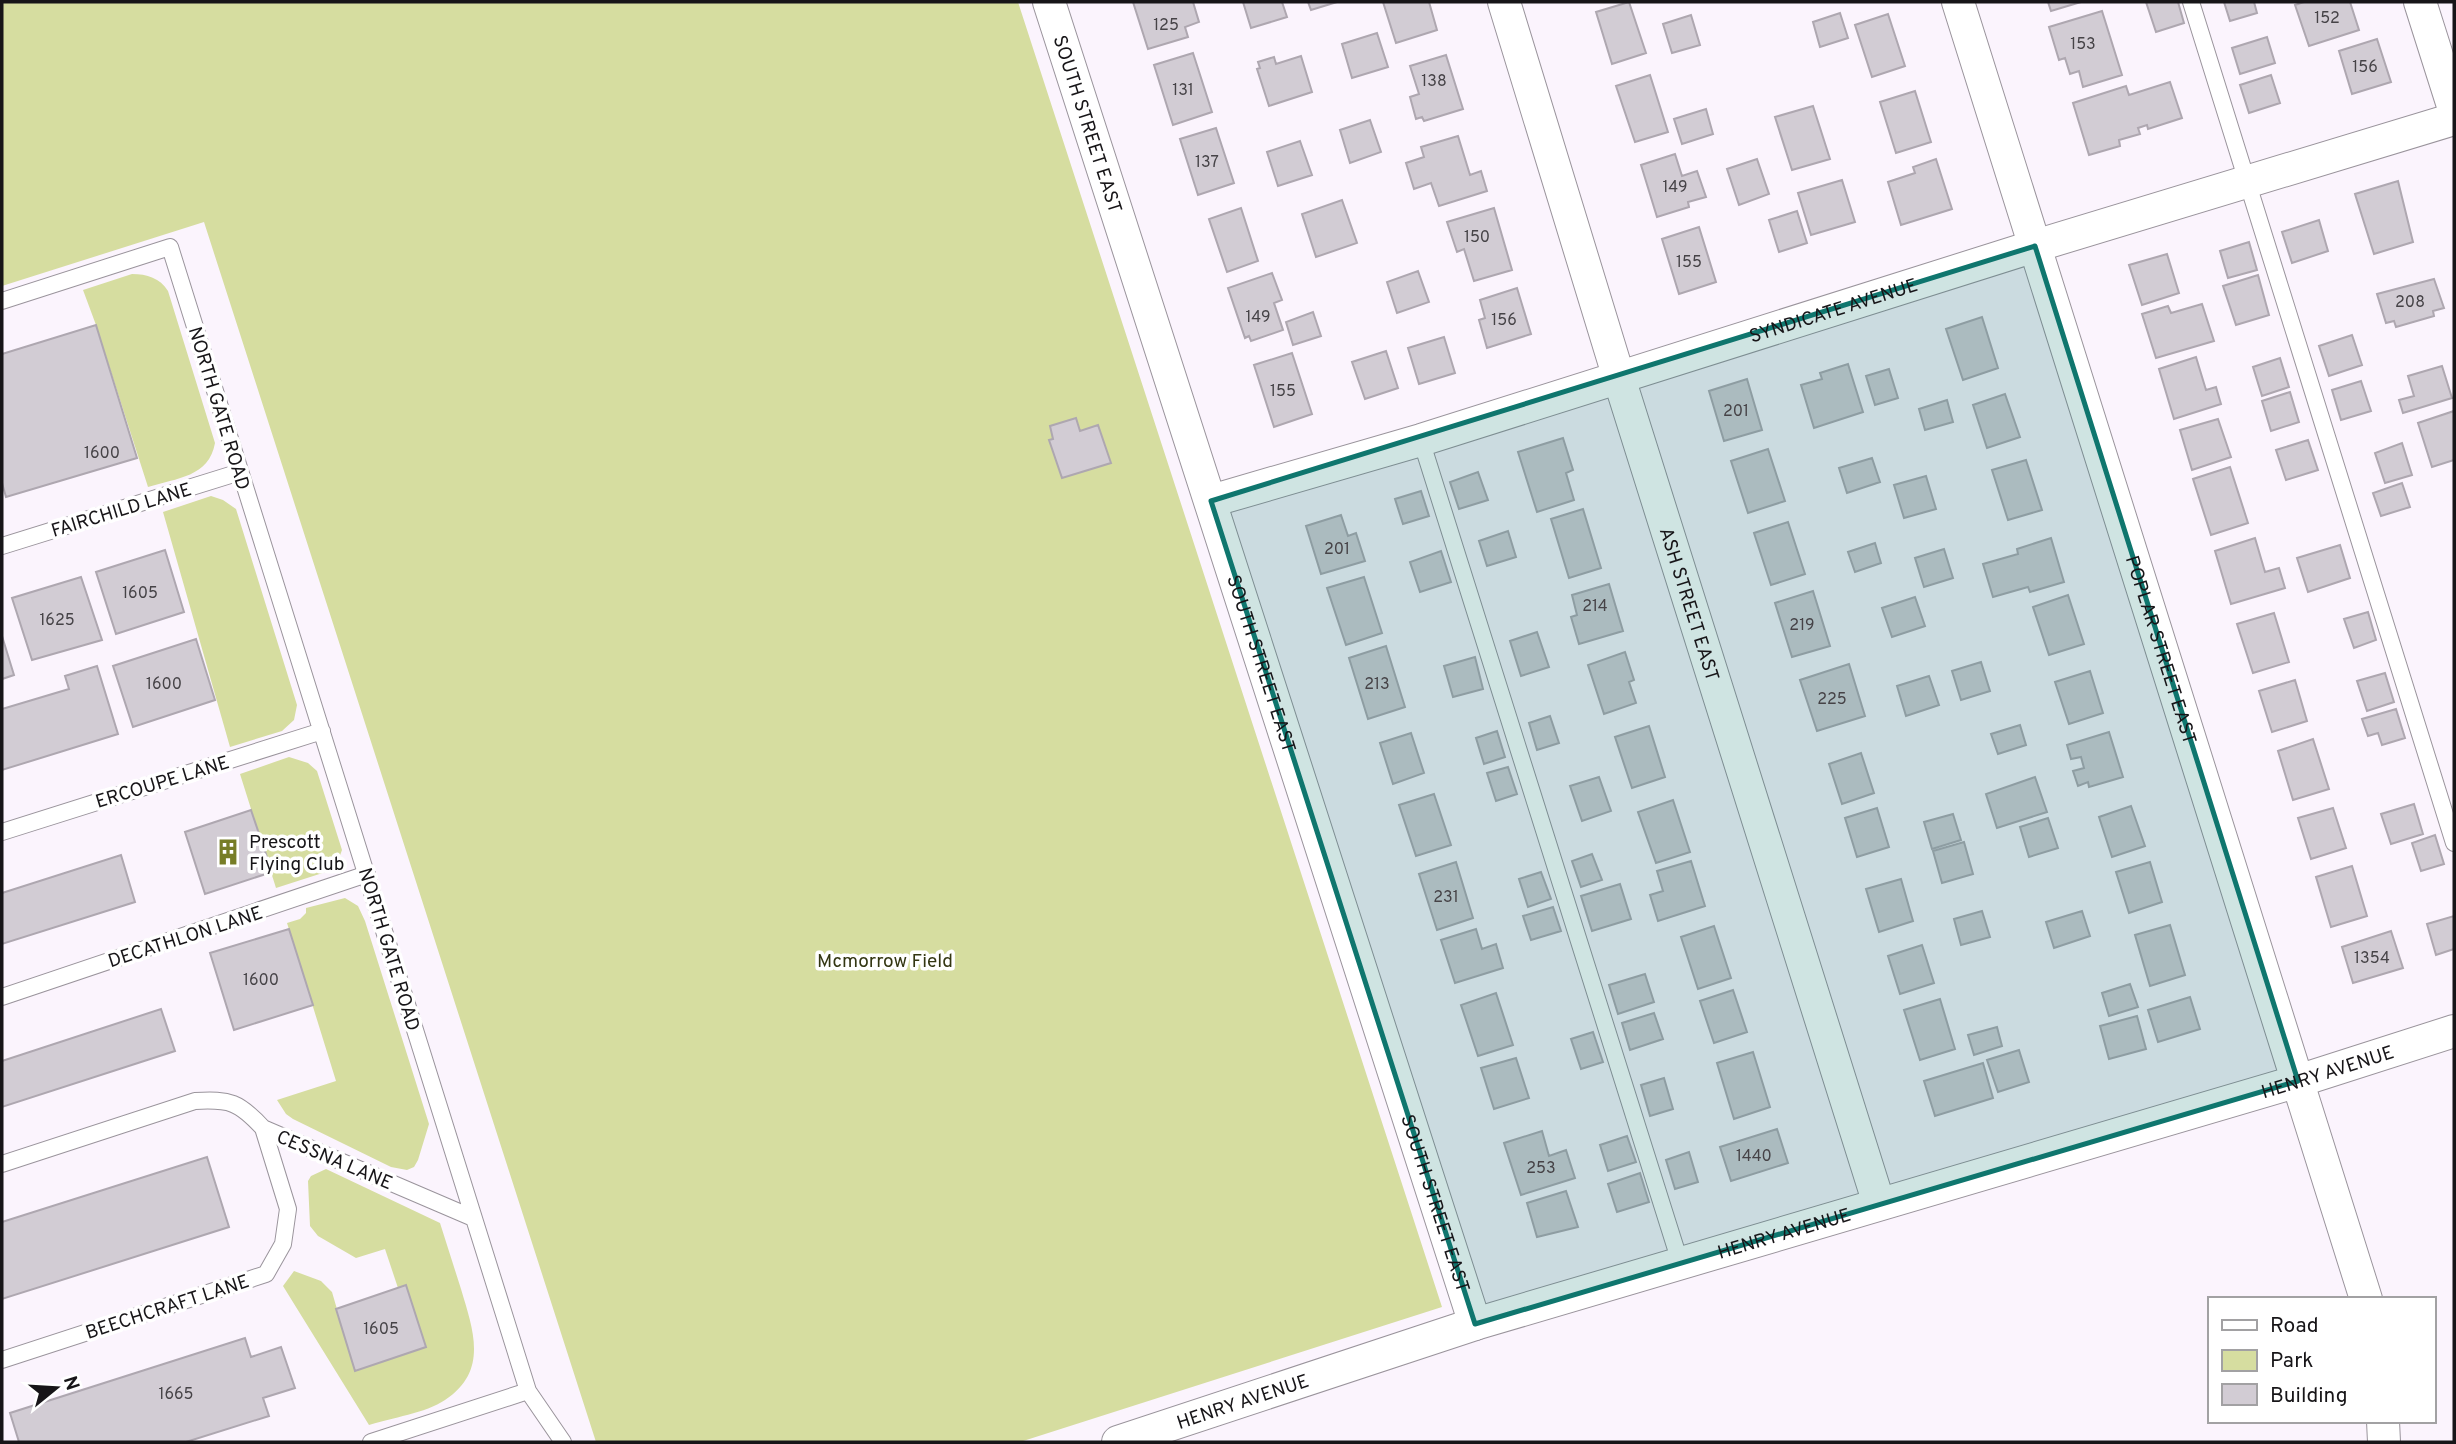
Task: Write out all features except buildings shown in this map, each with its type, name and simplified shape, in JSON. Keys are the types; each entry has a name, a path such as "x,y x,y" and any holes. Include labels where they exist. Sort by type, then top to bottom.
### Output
{"street":[{"name":"SOUTH STREET EAST","path":"1049,2 1475,1324"},
{"name":"ASH STREET EAST","path":"1504,2 1878,1204"},
{"name":"POPLAR STREET EAST","path":"1958,2 2365,1297"},
{"path":"2420,2 2454,109"},
{"name":"SYNDICATE AVENUE","path":"1211,501 1421,440 2035,246 2454,119"},
{"name":"HENRY AVENUE","path":"1118,1442 1475,1324 2298,1081 2454,1031"},
{"path":"2384,1423 2384,1442"}],"lane":[{"path":"2192,2 2454,843"},
{"name":"NORTH GATE ROAD","path":"2,301 170,247 528,1391 563,1442"},
{"path":"1421,440 1681,1265"},
{"name":"FAIRCHILD LANE","path":"2,546 240,472"},
{"name":"ERCOUPE LANE","path":"2,832 322,731"},
{"name":"DECATHLON LANE","path":"2,997 367,874"},
{"name":"CESSNA LANE","path":"2,1164 195,1101 220,1099 245,1109 263,1128 473,1218"},
{"name":"BEECHCRAFT LANE","path":"2,1360 266,1274 283,1244 288,1209 263,1128"},
{"path":"371,1442 528,1391"}],"highlighted area":[{"path":"2035,246 2298,1081 1475,1324 1211,501"}],"green space":[{"name":"Mcmorrow Field","path":"2,2 1018,2 1442,1307 1020,1442 596,1442 204,222 2,286"},
{"path":"132,274 153,278 168,291 215,443 212,454 199,469 180,478 148,487 83,290"},
{"path":"211,496 236,509 297,705 294,720 282,731 230,747 163,512"},
{"path":"289,757 308,763 317,771 342,850 335,869 276,888 240,774"},
{"path":"345,898 358,906 365,921 429,1124 418,1160 414,1167 407,1170 391,1167 293,1119 286,1114 277,1100 336,1081 287,923 300,919 306,913 306,908"},
{"path":"326,1169 440,1223 470,1320 474,1349 468,1376 459,1389 437,1405 369,1425 283,1286 294,1271 321,1281 332,1292 355,1371 426,1347 406,1286 398,1288 385,1249 356,1258 318,1236 310,1226 308,1181 311,1176"}],"place":[{"name":"Prescott Flying Club","path":"228,852"}]}
